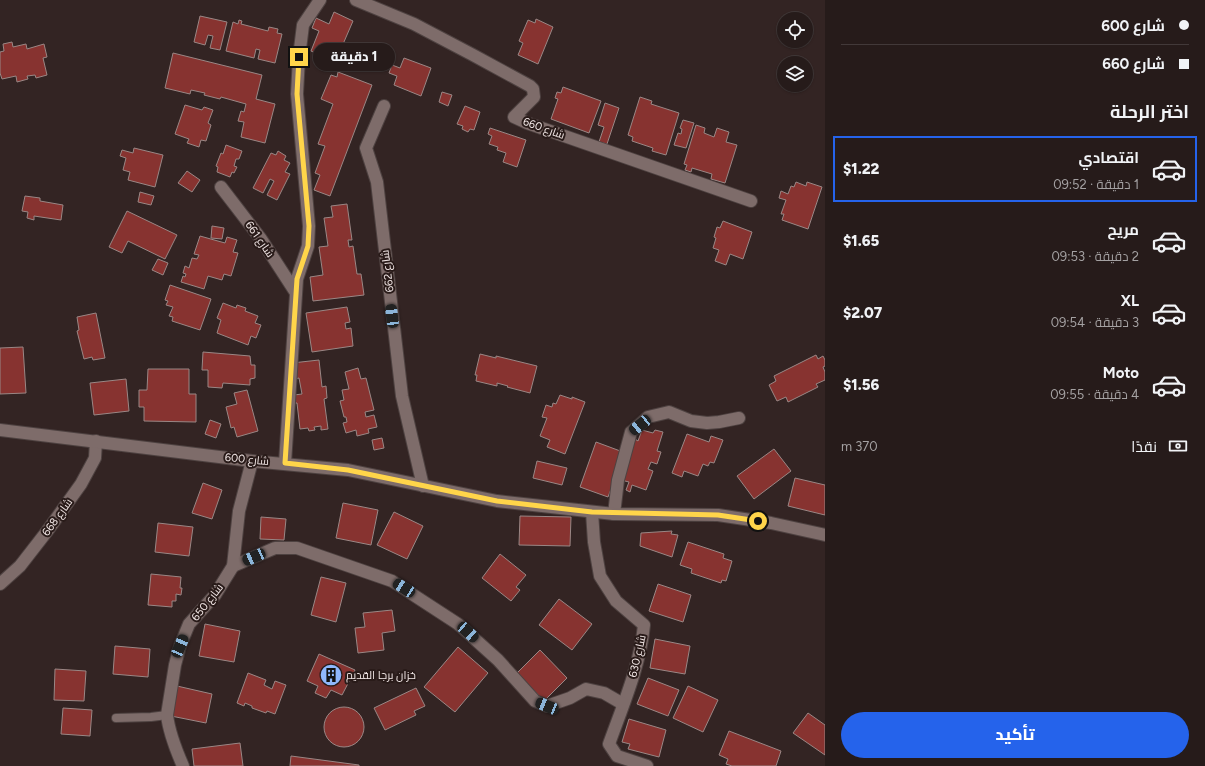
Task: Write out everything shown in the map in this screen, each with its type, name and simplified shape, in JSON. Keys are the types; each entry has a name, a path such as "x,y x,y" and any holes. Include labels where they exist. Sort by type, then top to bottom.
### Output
{"street":[{"path":"285,463 296,293 299,270 308,246 309,226 297,94 299,57 303,25 320,0"},
{"name":"شارع 660","path":"356,0 414,24 526,83 533,89 534,97 514,117 527,123 751,201"},
{"name":"شارع 662","path":"384,106 366,148 377,182 402,396 423,486"},
{"name":"شارع 661","path":"221,187 261,239 296,293"},
{"path":"614,514 618,480 631,432 648,417 669,412 691,421 707,423 739,418"},
{"name":"شارع 600","path":"0,430 252,461 348,470 497,501 614,514 718,515 771,523 825,535"},
{"name":"شارع 668","path":"0,584 20,566 81,484 95,458 96,441"},
{"name":"شارع 650","path":"183,766 174,744 168,715 175,665 180,646 190,624 215,595 233,566 239,511 252,461"},
{"name":"شارع 630","path":"592,512 594,542 600,576 616,601 644,625 642,643 630,685 610,744 617,756 647,766"},
{"path":"233,566 275,548 297,548 340,562 392,581 458,624 498,660 535,701 547,706 570,698 586,689 604,693 623,704"}],"lane":[{"path":"116,718 168,715"}],"building":[{"path":"334,12 353,21 337,58 331,55 329,59 311,51 319,31 312,28 316,18 329,24"},
{"path":"200,16 227,22 220,50 210,48 213,36 208,35 205,45 194,42"},
{"path":"536,19 553,27 538,64 518,55 523,43 519,41 528,20 535,23"},
{"path":"239,20 242,21 241,24 268,31 269,27 278,29 277,33 282,34 275,63 258,59 260,50 256,49 254,58 226,51 233,22 238,24"},
{"path":"12,42 13,47 26,44 27,49 44,44 47,57 43,58 47,75 36,78 35,75 27,76 28,79 17,82 16,76 2,79 0,73 0,52 4,51 3,44"},
{"path":"173,53 262,75 256,99 275,104 265,143 241,137 244,122 238,121 241,111 244,112 246,104 221,97 220,99 204,95 205,93 191,90 190,94 165,88"},
{"path":"404,58 431,68 421,96 394,85 397,76 389,73 392,65 400,68"},
{"path":"338,72 372,85 330,196 314,190 320,175 315,173 325,146 318,144 333,104 321,99 331,75 337,77"},
{"path":"563,87 601,101 589,133 551,119 558,99 555,98 557,92 561,93"},
{"path":"442,92 452,95 448,106 439,102"},
{"path":"640,97 652,101 651,104 679,113 666,155 652,151 653,148 632,141 633,137 628,135"},
{"path":"605,103 619,108 607,144 599,142 604,127 598,125"},
{"path":"185,105 202,110 204,107 213,110 208,123 211,125 206,141 201,140 199,147 187,143 189,139 175,134"},
{"path":"465,106 480,112 474,130 470,129 468,132 462,129 463,126 457,124"},
{"path":"683,120 694,123 686,148 674,145 678,133 681,134 682,129 680,128"},
{"path":"696,125 705,128 704,133 714,137 717,128 729,132 726,142 737,145 725,183 711,179 712,174 692,168 691,172 685,170 687,165 684,164"},
{"path":"490,128 526,140 517,167 503,162 506,153 497,150 498,147 489,144 492,136 488,134"},
{"path":"226,145 242,151 239,159 236,159 234,166 237,167 234,173 232,172 230,177 217,172 218,167 216,166"},
{"path":"134,148 163,155 155,187 128,180 130,172 123,170 126,158 120,156 122,150 133,153"},
{"path":"278,151 286,156 284,160 290,163 285,172 290,174 277,200 267,195 274,181 270,179 263,193 253,188 271,153 276,155"},
{"path":"187,171 200,180 192,192 178,183"},
{"path":"796,182 806,186 807,182 822,187 808,229 782,220 784,214 781,214 786,200 779,198 781,191 788,194 791,186 794,187"},
{"path":"140,192 154,196 151,205 138,202"},
{"path":"25,196 40,198 40,201 63,205 61,220 34,216 34,220 27,218 28,212 22,211"},
{"path":"347,204 352,240 348,240 349,247 353,246 357,274 361,274 364,295 313,301 310,277 323,275 319,247 328,246 324,218 333,217 331,206"},
{"path":"127,211 177,235 165,259 128,241 122,253 109,247"},
{"path":"723,221 752,232 743,259 730,254 726,265 715,261 719,250 713,248 717,227 720,228"},
{"path":"212,226 224,228 222,239 211,238"},
{"path":"200,236 225,243 227,237 237,240 233,252 238,253 231,276 224,274 222,280 208,276 204,289 181,282 183,276 185,277 186,274 183,273 185,266 189,268 192,258 197,259 199,255 194,254"},
{"path":"158,259 168,263 163,275 152,270"},
{"path":"170,285 211,299 200,330 172,321 173,317 169,316 173,307 166,305 168,301 165,300"},
{"path":"223,303 236,308 237,305 246,308 245,311 258,316 255,323 261,325 256,338 251,336 248,345 217,333 221,320 217,318"},
{"path":"347,307 350,322 345,323 346,329 351,328 353,346 312,352 306,313"},
{"path":"96,313 105,358 93,360 92,357 84,359 77,331 79,330 77,317"},
{"path":"23,347 26,393 0,394 0,348"},
{"path":"203,352 250,356 251,365 255,365 255,378 250,379 250,385 223,383 222,388 208,387 208,370 202,370"},
{"path":"480,354 496,358 496,356 537,366 530,393 497,383 497,386 476,381 477,375 475,375"},
{"path":"816,355 818,359 823,356 825,360 825,366 823,367 825,372 825,380 816,384 818,387 788,402 786,397 777,401 769,385 776,381 774,376"},
{"path":"319,360 322,387 326,386 327,398 324,399 328,429 321,430 321,426 314,427 315,430 309,431 308,428 300,429 297,403 295,403 294,395 302,394 299,378 295,379 292,363"},
{"path":"358,368 361,379 366,378 374,410 365,412 366,417 374,415 377,427 368,429 369,433 357,436 356,430 346,433 343,423 347,422 346,417 344,417 340,401 344,400 342,390 349,389 345,372"},
{"path":"148,369 189,369 189,394 196,394 196,422 144,421 144,407 139,407 139,390 147,390"},
{"path":"126,379 129,411 94,415 90,383"},
{"path":"247,390 258,431 237,437 234,427 231,428 226,407 237,404 234,393"},
{"path":"560,395 572,399 572,397 585,402 565,454 547,447 550,440 540,436 547,418 542,417 546,405 552,407 553,403 556,404"},
{"path":"210,420 221,424 216,438 205,434"},
{"path":"642,430 653,433 655,430 663,432 657,451 661,452 657,464 651,462 648,469 653,471 646,490 632,485 630,492 626,490 629,482 621,480 635,439 638,441"},
{"path":"687,434 709,442 711,436 723,440 714,463 710,462 708,466 703,464 698,476 684,471 682,477 672,473"},
{"path":"382,438 384,448 374,450 372,440"},
{"path":"596,442 623,452 619,468 608,497 580,487"},
{"path":"774,449 791,471 754,499 737,476"},
{"path":"537,461 567,468 562,485 533,478"},
{"path":"795,478 825,485 825,515 788,506"},
{"path":"203,483 222,490 212,519 192,513"},
{"path":"343,503 378,510 371,545 336,538"},
{"path":"394,512 423,526 407,559 377,545"},
{"path":"520,516 571,517 570,546 519,545"},
{"path":"261,517 286,519 284,540 260,539"},
{"path":"158,523 193,527 189,556 155,552"},
{"path":"672,531 671,534 678,535 672,557 640,546 641,533"},
{"path":"688,542 724,554 723,558 732,561 726,581 722,580 721,583 691,573 692,569 680,565"},
{"path":"500,554 526,575 516,587 520,590 511,601 482,578"},
{"path":"151,574 181,577 181,595 176,594 176,601 172,601 172,607 148,605"},
{"path":"321,577 346,583 336,622 311,615"},
{"path":"658,584 691,595 683,622 649,611"},
{"path":"559,599 592,624 572,650 539,625"},
{"path":"392,610 395,631 382,633 384,650 358,653 355,628 365,627 363,613"},
{"path":"205,624 240,631 234,662 199,656"},
{"path":"655,639 690,646 685,674 650,668"},
{"path":"115,646 150,649 148,677 113,674"},
{"path":"458,647 488,673 455,712 424,687"},
{"path":"540,650 567,678 544,701 517,673"},
{"name":"خزان برجا القديم","path":"319,654 355,670 342,695 331,690 326,698 315,693 318,686 307,681"},
{"path":"55,669 86,671 84,701 54,700"},
{"path":"248,673 266,680 264,685 272,689 275,681 286,685 275,714 267,711 266,713 252,708 252,706 245,703 244,706 237,703"},
{"path":"648,678 679,690 668,716 637,704"},
{"path":"177,686 212,694 206,723 171,716"},
{"path":"688,686 718,700 703,732 673,718"},
{"path":"416,688 425,706 414,711 416,715 385,730 374,708"},
{"path":"348,707 355,710 361,716 364,727 363,735 355,744 348,747 340,747 333,744 325,735 324,723 327,716 336,708"},
{"path":"63,708 92,710 90,736 61,734"},
{"path":"808,713 825,725 825,755 793,733"},
{"path":"629,719 666,730 659,757 628,749 630,744 622,742"},
{"path":"729,731 781,751 776,766 732,766 726,764 728,759 719,755"},
{"path":"240,743 243,766 194,766 192,749"},
{"path":"291,756 359,765 359,766 290,766"}],"place":[{"name":"خزان برجا القديم","path":"331,675"}],"route":[{"path":"299,57 297,94 309,226 308,246 297,279 285,463 348,470 497,501 614,514 718,515 758,521"}]}
